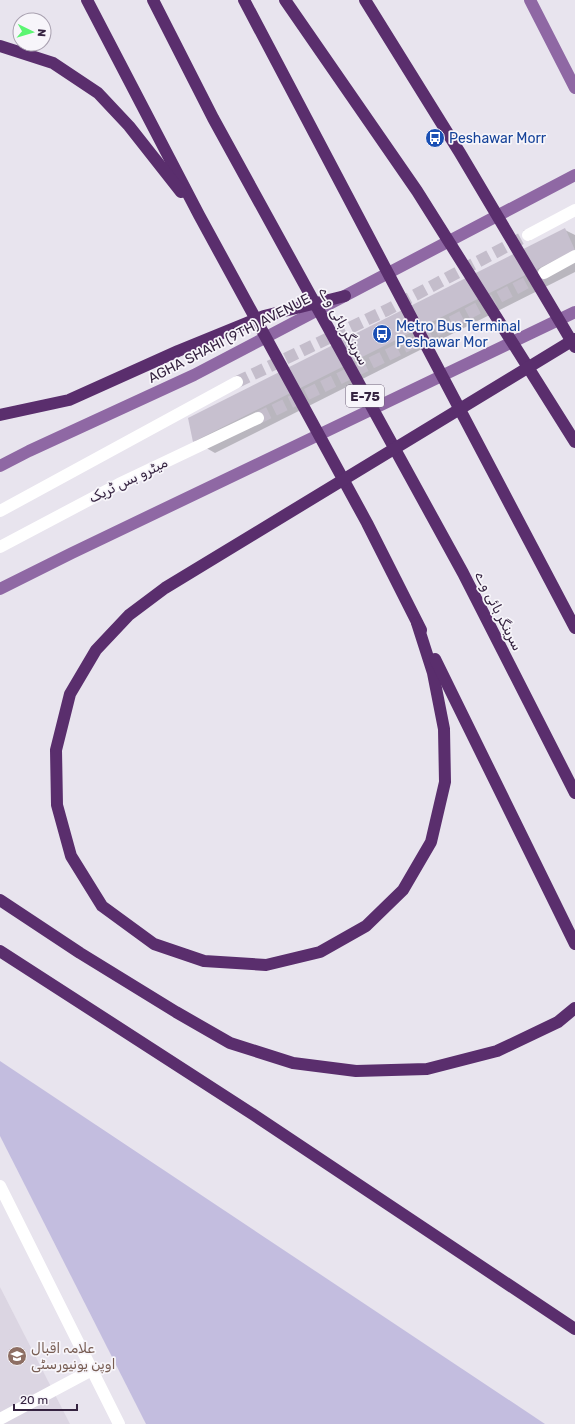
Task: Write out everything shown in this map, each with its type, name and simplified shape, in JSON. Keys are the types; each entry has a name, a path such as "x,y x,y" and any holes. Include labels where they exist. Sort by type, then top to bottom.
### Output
{"highway":[{"path":"87,0 199,215 367,523 575,944"},
{"name":"سرینگر ہائی وے","path":"153,0 213,118 462,573 575,793"},
{"path":"244,0 575,628"},
{"path":"285,0 417,191 575,442"},
{"path":"365,0 460,153 575,347"},
{"path":"0,46 53,63 98,92 129,126 199,215"},
{"path":"0,415 69,400 178,351 264,316 345,296"},
{"path":"417,623 433,674 444,729 445,782 431,842 403,890 366,926 320,952 266,965 204,962 154,944 102,906 71,856 57,805 56,750 70,694 96,650 129,615 165,588 575,339"},
{"path":"0,900 80,953 176,1012 224,1039 293,1063 356,1071 427,1069 497,1051 558,1022 575,1008"},
{"path":"0,951 254,1115 575,1330"}],"main road":[{"path":"530,0 575,88"},
{"name":"AGHA SHAHI (9TH) AVENUE","path":"0,466 29,451 194,375 575,175"},
{"path":"0,589 575,312"}],"street":[{"path":"528,234 575,210"},
{"path":"544,273 575,256"},
{"path":"0,511 237,382"},
{"name":"میٹرو بس ٹریک","path":"0,547 119,484 258,418"},
{"path":"0,1186 119,1424"},
{"path":"0,1419 92,1370"}],"shaded area":[{"path":"0,1061 545,1424 146,1424 0,1136"},
{"name":"علامہ اقبال اوپن یونیورسٹی","path":"0,1287 70,1424 0,1424"}],"building":[{"name":"Metro Bus Terminal Peshawar Mor","path":"565,228 575,250 193,442 188,418"}],"tunnel":[{"path":"237,382 387,310 528,235"},
{"path":"258,418 406,346 543,274"}],"place":[{"name":"Peshawar Morr","path":"435,138"},
{"name":"Metro Bus Terminal Peshawar Mor","path":"382,334"},
{"name":"علامہ اقبال اوپن یونیورسٹی","path":"17,1356"}]}
